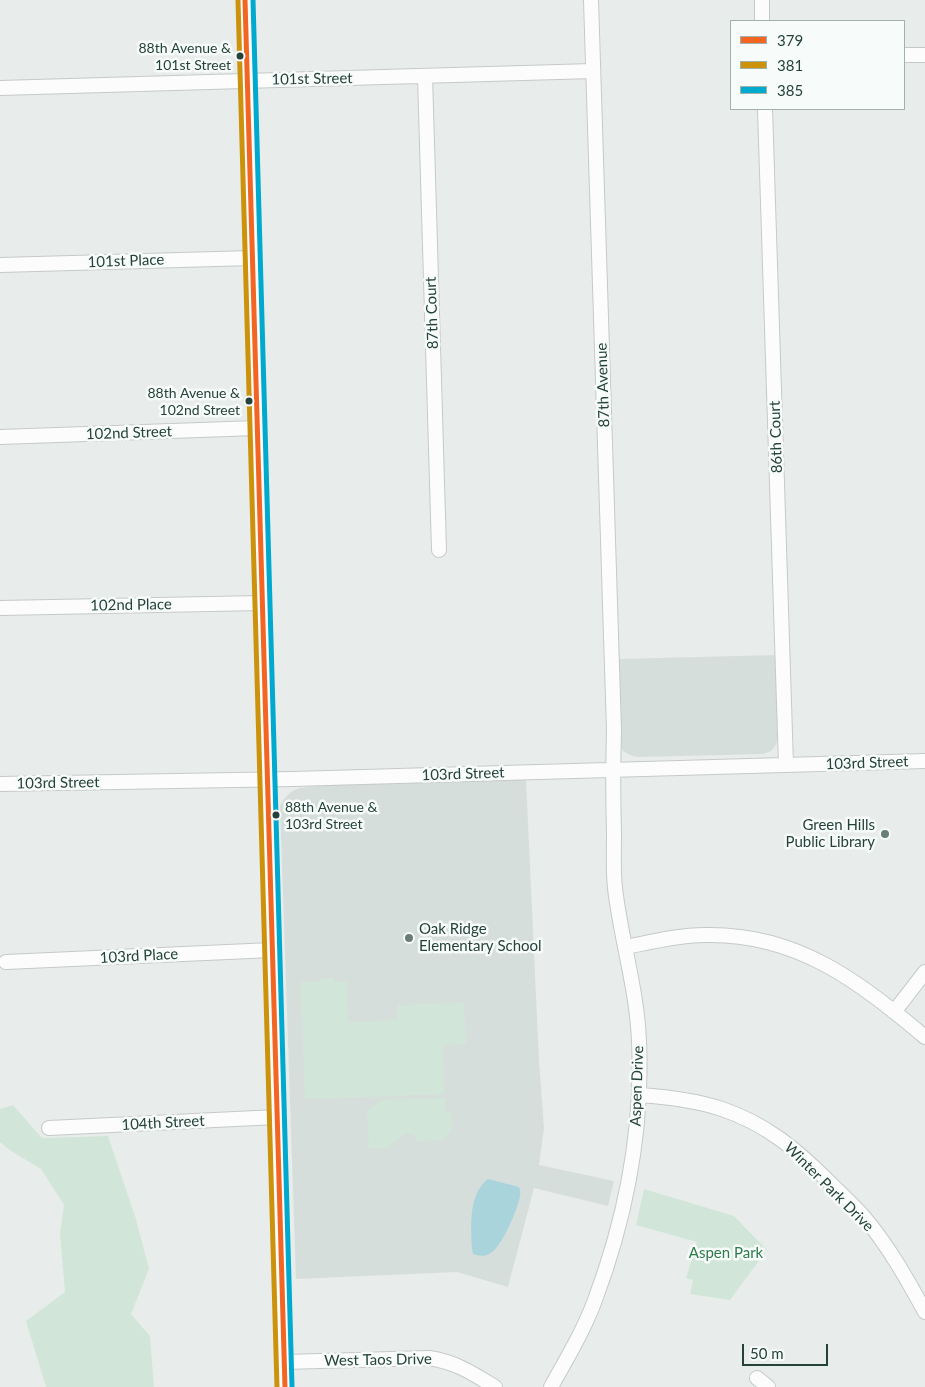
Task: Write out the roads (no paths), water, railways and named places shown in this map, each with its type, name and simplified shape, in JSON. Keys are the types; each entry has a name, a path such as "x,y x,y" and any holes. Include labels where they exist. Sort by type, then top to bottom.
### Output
{"street":[{"path":"245,0 285,1387"},
{"name":"87th Avenue","path":"591,0 613,710 613,770"},
{"path":"762,0 762,20"},
{"path":"905,55 925,55"},
{"name":"101st Street","path":"0,88 593,71"},
{"name":"87th Court","path":"425,76 440,550"},
{"name":"86th Court","path":"765,110 786,765"},
{"name":"101st Place","path":"0,265 252,258"},
{"name":"102nd Street","path":"0,437 257,428"},
{"name":"102nd Place","path":"0,608 262,603"},
{"name":"103rd Street","path":"0,784 267,780 925,761"},
{"name":"Aspen Drive","path":"551,1387 579,1335 595,1300 617,1234 630,1177 640,1095 639,1040 633,983 615,888 613,770"},
{"path":"626,947 704,935 743,937 782,946 836,970 874,995 925,1037"},
{"name":"103rd Place","path":"6,962 272,950"},
{"path":"894,1012 925,972"},
{"name":"Winter Park Drive","path":"640,1095 681,1099 724,1109 786,1142 863,1216 901,1270 925,1312"},
{"name":"104th Street","path":"50,1128 277,1118"},
{"name":"West Taos Drive","path":"284,1362 429,1358 462,1367 495,1387"}],"water":[{"path":"488,1179 519,1187 520,1192 519,1201 505,1234 490,1254 481,1256 473,1254 472,1249 472,1211 477,1193"}],"place":[{"name":"88th Avenue & 101st Street","path":"240,56"},
{"name":"88th Avenue & 102nd Street","path":"249,401"},
{"name":"88th Avenue & 103rd Street","path":"276,815"},
{"name":"Green Hills Public Library","path":"885,834"},
{"name":"Oak Ridge Elementary School","path":"409,938"}],"park label":[{"name":"Aspen Park","path":"726,1253"}]}
